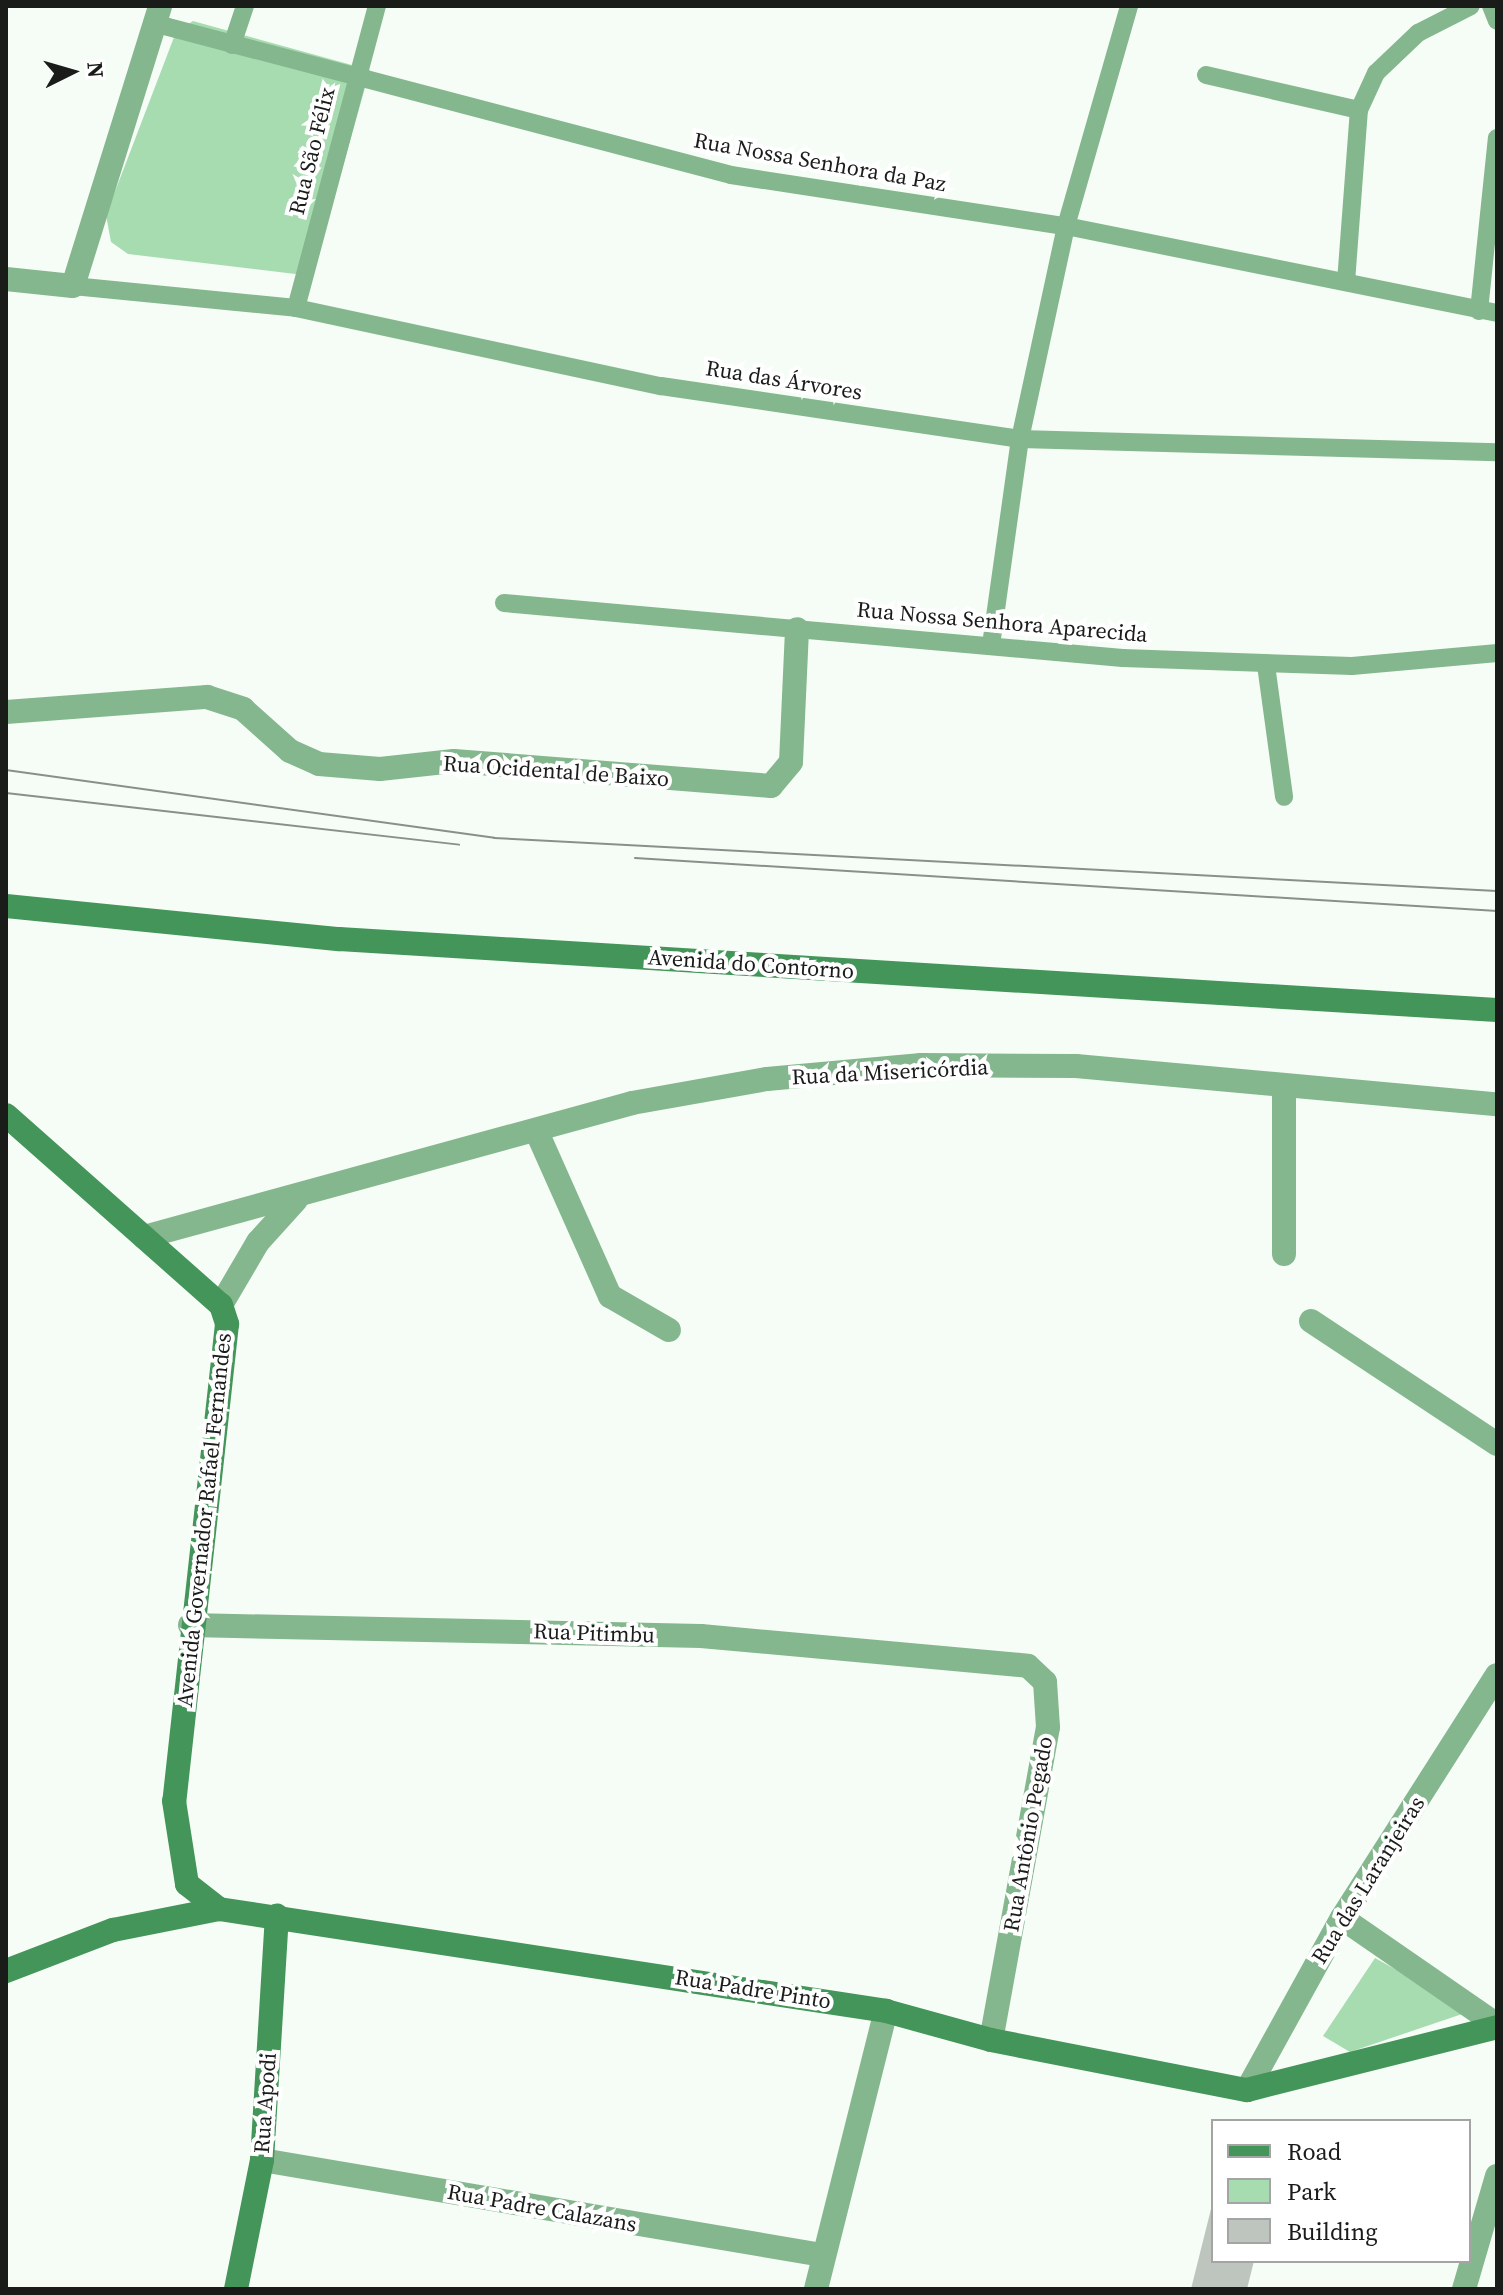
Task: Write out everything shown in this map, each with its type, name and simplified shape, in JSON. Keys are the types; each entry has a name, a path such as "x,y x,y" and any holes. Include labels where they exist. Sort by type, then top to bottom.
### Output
{"main road":[{"name":"Avenida do Contorno","path":"6,906 339,939 1497,1010"},
{"name":"Avenida Governador Rafael Fernandes","path":"6,1115 221,1305 226,1357 190,1625 177,1845 187,1884 219,1909"},
{"name":"Rua Padre Pinto","path":"6,1971 113,1930 219,1909 277,1915 886,2011 991,2040 1247,2090 1497,2026"},
{"name":"Rua Apodi","path":"236,2289 262,2160 277,1915"}],"street":[{"path":"6,279 73,286 156,15"},
{"name":"Rua Ocidental de Baixo","path":"6,712 207,697 243,709 290,751 319,764 380,769 454,761 771,786 791,762 797,629"},
{"name":"Rua da Misericórdia","path":"144,1237 298,1198 536,1130 767,1079 921,1065 1076,1066 1284,1088 1497,1104"},
{"path":"1284,1088 1284,1254"},
{"path":"536,1130 610,1296 669,1330"},
{"path":"221,1305 258,1242 298,1198"},
{"path":"1311,1321 1497,1444"},
{"name":"Rua Pitimbu","path":"190,1625 701,1636 998,1662"},
{"name":"Rua Antônio Pegado","path":"991,2040 1048,1727 1037,1671 998,1662"},
{"name":"Rua das Laranjeiras","path":"1247,2090 1342,1918 1497,1675"},
{"path":"1342,1918 1497,2026"},
{"path":"816,2289 822,2255 886,2011"},
{"name":"Rua Padre Calazans","path":"262,2160 822,2255"},
{"path":"1464,2289 1497,2176"}],"lane":[{"path":"232,45 245,6"},
{"name":"Rua São Félix","path":"296,308 377,6"},
{"path":"991,645 1020,439 1066,226 1128,10 1110,6"},
{"path":"1346,282 1359,110 1390,55 1471,6"},
{"path":"1491,6 1497,21"},
{"name":"Rua Nossa Senhora da Paz","path":"156,15 232,45 731,175 1066,226 1488,312"},
{"path":"1206,75 1359,110"},
{"path":"1488,312 1497,138"},
{"name":"Rua das Árvores","path":"73,286 296,308 661,386 1020,439 1497,452"},
{"name":"Rua Nossa Senhora Aparecida","path":"504,603 1266,665 1377,666 1497,653"},
{"path":"1266,665 1284,797"}],"green space":[{"path":"193,21 370,70 312,276 128,254 111,242 106,215 176,32"},
{"path":"1375,1958 1471,2011 1350,2052 1323,2036"}],"building":[{"path":"1211,2209 1211,2263 1254,2263 1247,2289 1191,2289"}],"tram line":[{"path":"6,770 494,838 1497,891"},
{"path":"6,793 459,845"},
{"path":"635,858 1497,911"}]}
